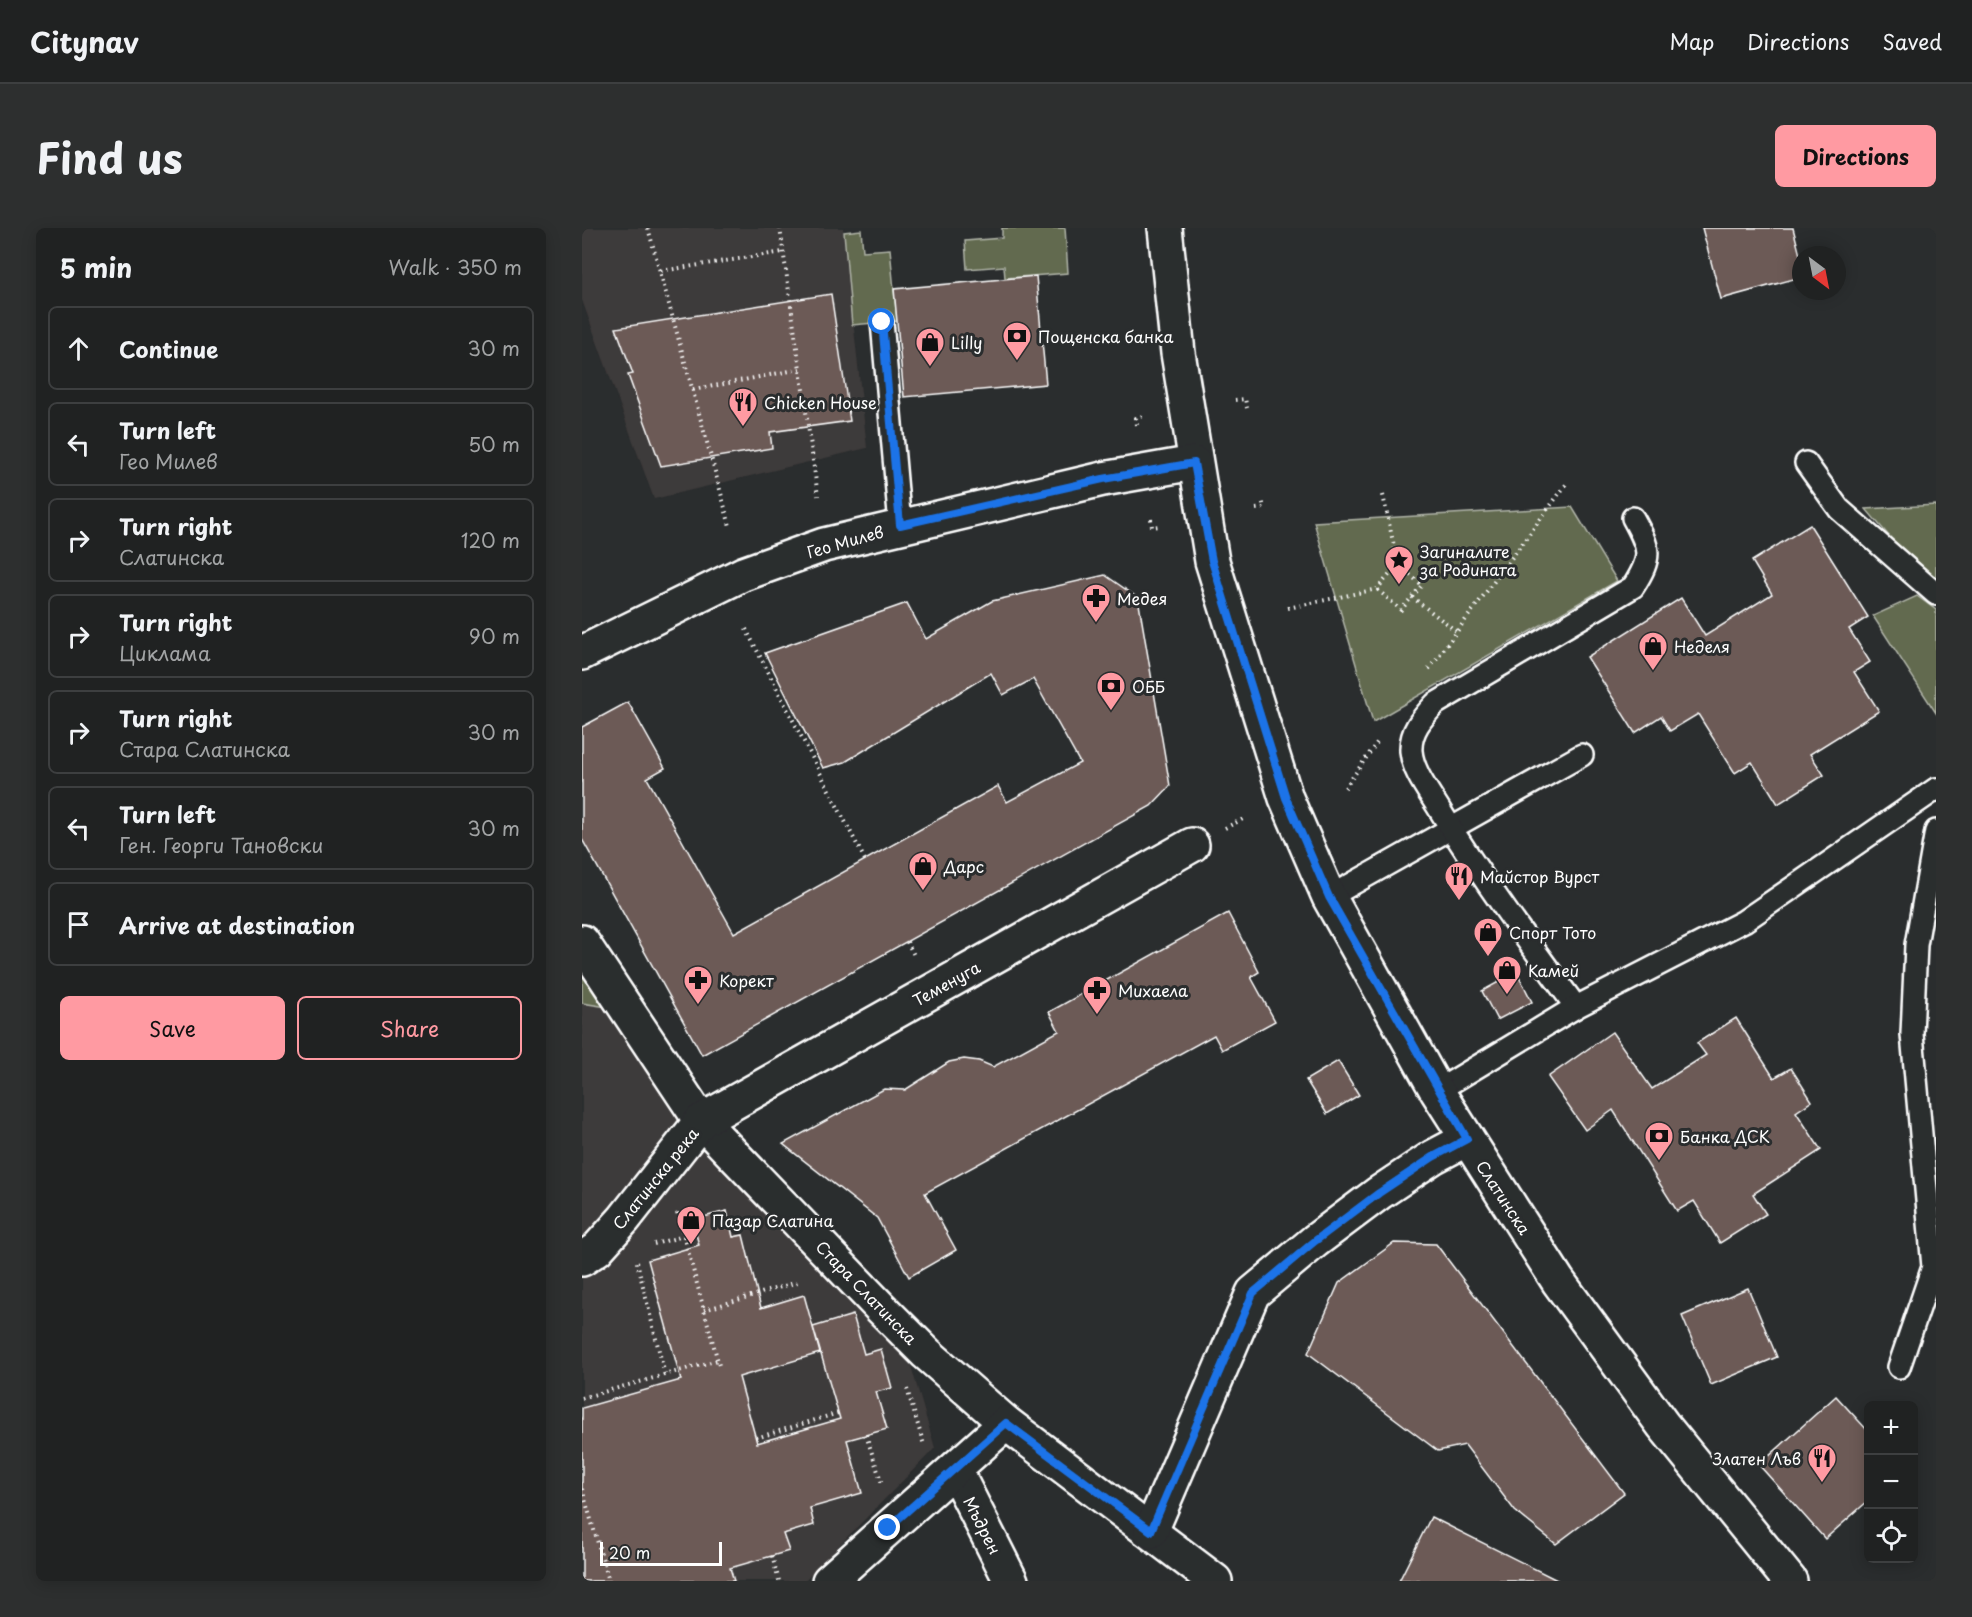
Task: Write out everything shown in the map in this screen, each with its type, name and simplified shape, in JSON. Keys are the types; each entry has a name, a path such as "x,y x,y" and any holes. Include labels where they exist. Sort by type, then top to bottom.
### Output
{"street":[{"name":"Слатинска","path":"1165,228 1178,353 1194,463 1212,561 1286,798 1329,897 1437,1091 1558,1281 1663,1425 1790,1581"},
{"name":"Гео Милев","path":"582,653 743,574 824,545 900,525 1103,479 1194,463"},
{"name":"Теменуга","path":"701,1121 1192,845"},
{"name":"Стара Слатинска","path":"582,942 701,1121 926,1353 1006,1423 1215,1581"},
{"name":"Слатинска река","path":"582,1259 597,1249 624,1219 701,1121"},
{"path":"1151,1531 1253,1293 1315,1241 1379,1193 1433,1157 1467,1139"},
{"path":"828,1581 1006,1423"},
{"name":"Мъдрен","path":"955,1470 1011,1581"}],"lane":[{"path":"882,322 900,525"},
{"path":"1806,463 1839,509 1936,594"},
{"path":"1576,1007 1486,882 1452,830 1418,773 1411,753 1412,736 1422,717 1435,704 1634,587 1648,565 1646,541 1633,518"},
{"path":"1329,897 1582,755"},
{"path":"1437,1091 1576,1007 1744,921 1936,789"},
{"path":"1899,1366 1933,1268 1912,1034 1916,945 1936,831"}],"path":[{"path":"648,228 730,526"},
{"path":"780,228 818,496"},
{"path":"661,271 783,252"},
{"path":"693,390 800,369"},
{"path":"1235,400 1245,399 1247,408"},
{"path":"1137,425 1136,418 1146,416"},
{"path":"1423,677 1568,482"},
{"path":"1377,589 1401,610 1422,585 1398,565 1383,495"},
{"path":"1256,509 1264,508 1262,499"},
{"path":"1151,519 1152,527 1160,526"},
{"path":"1288,608 1377,589 1398,565"},
{"path":"1412,597 1456,631"},
{"path":"746,629 865,860"},
{"path":"1345,788 1384,732"},
{"path":"676,1206 720,1369"},
{"path":"643,1247 684,1236"},
{"path":"636,1261 665,1375"},
{"path":"704,1310 807,1279"},
{"path":"582,1398 718,1360"},
{"path":"904,1379 924,1445"},
{"path":"756,1438 838,1413"},
{"path":"867,1435 883,1488"},
{"path":"589,1486 582,1488 609,1581"},
{"path":"596,1538 603,1536"},
{"path":"772,1556 779,1581"}],"shaded area":[{"path":"582,228 843,228 867,448 654,499 582,300"},
{"name":"Пазар Слатина","path":"582,967 694,1142 906,1349 935,1448 804,1581 582,1581"}],"green space":[{"path":"1002,228 1065,228 1068,273 1005,278 1004,266 967,269 965,241 1002,238"},
{"path":"861,230 863,251 890,249 897,321 852,325 844,232"},
{"path":"1936,505 1936,582 1912,563 1866,509"},
{"path":"1572,507 1617,581 1373,722 1314,522"},
{"path":"1917,596 1936,610 1936,713 1873,616"},
{"path":"582,967 607,1007 582,1003"}],"building":[{"path":"1702,228 1793,228 1798,246 1792,246 1792,279 1721,299"},
{"path":"1036,276 1046,384 904,397 894,289"},
{"path":"831,294 850,421 770,432 772,448 661,466 628,375 633,374 616,328"},
{"path":"1810,525 1868,617 1849,629 1870,662 1854,672 1879,711 1810,754 1824,775 1778,804 1752,762 1735,773 1698,714 1670,731 1661,716 1635,733 1587,657 1681,598 1705,636 1772,594 1752,561"},
{"path":"1105,575 1138,598 1170,786 1151,806 702,1055 582,839 582,727 628,702 665,768 647,778 734,933 998,786 1007,802 1080,763 1033,679 1003,695 991,673 845,762 823,768 765,653 907,603 926,639 992,601"},
{"path":"1228,913 1259,972 1251,977 1275,1021 1222,1050 1214,1035 925,1193 956,1250 909,1277 877,1218 783,1144 884,1089 905,1090 949,1062 964,1059 979,1061 993,1067 1059,1031 1049,1012"},
{"name":"Камей","path":"1517,972 1532,1002 1497,1020 1482,991"},
{"path":"1736,1018 1774,1078 1791,1068 1812,1101 1796,1112 1821,1150 1753,1194 1766,1214 1720,1243 1694,1201 1677,1211 1613,1110 1585,1130 1548,1077 1612,1032 1652,1089 1706,1055 1697,1043"},
{"path":"1338,1061 1359,1095 1327,1114 1306,1080"},
{"path":"727,1211 733,1237 743,1235 761,1308 804,1295 820,1353 739,1377 757,1443 840,1419 813,1327 853,1315 864,1354 881,1349 892,1388 876,1392 887,1429 847,1440 862,1493 810,1508 814,1525 783,1534 789,1551 730,1568 734,1581 582,1581 582,1408 681,1380 648,1260 699,1245 692,1220"},
{"path":"1394,1243 1436,1244 1624,1493 1556,1544 1515,1511 1465,1445 1438,1451 1308,1353 1339,1283"},
{"path":"1748,1288 1777,1357 1711,1385 1682,1316"},
{"name":"Златен Лъв","path":"1836,1396 1864,1427 1864,1504 1825,1539 1759,1465"},
{"path":"1431,1517 1559,1581 1399,1581"}],"place":[{"name":"Пощенска банка","path":"1017,362"},
{"name":"Lilly","path":"930,368"},
{"name":"Chicken House","path":"743,428"},
{"name":"Загиналите за Родината","path":"1399,586"},
{"name":"Медея","path":"1096,624"},
{"name":"Неделя","path":"1653,672"},
{"name":"ОББ","path":"1111,712"},
{"name":"Дарс","path":"923,892"},
{"name":"Майстор Вурст","path":"1459,902"},
{"name":"Спорт Тото","path":"1488,958"},
{"name":"Камей","path":"1507,996"},
{"name":"Корект","path":"698,1006"},
{"name":"Михаела","path":"1097,1016"},
{"name":"Банка ДСК","path":"1659,1162"},
{"name":"Пазар Слатина","path":"691,1246"},
{"name":"Златен Лъв","path":"1822,1484"}],"route":[{"path":"882,322 900,525 1103,479 1194,463 1212,561 1286,798 1329,897 1437,1091 1467,1139 1433,1157 1379,1193 1315,1241 1253,1293 1151,1531 1006,1423 888,1528"}]}
